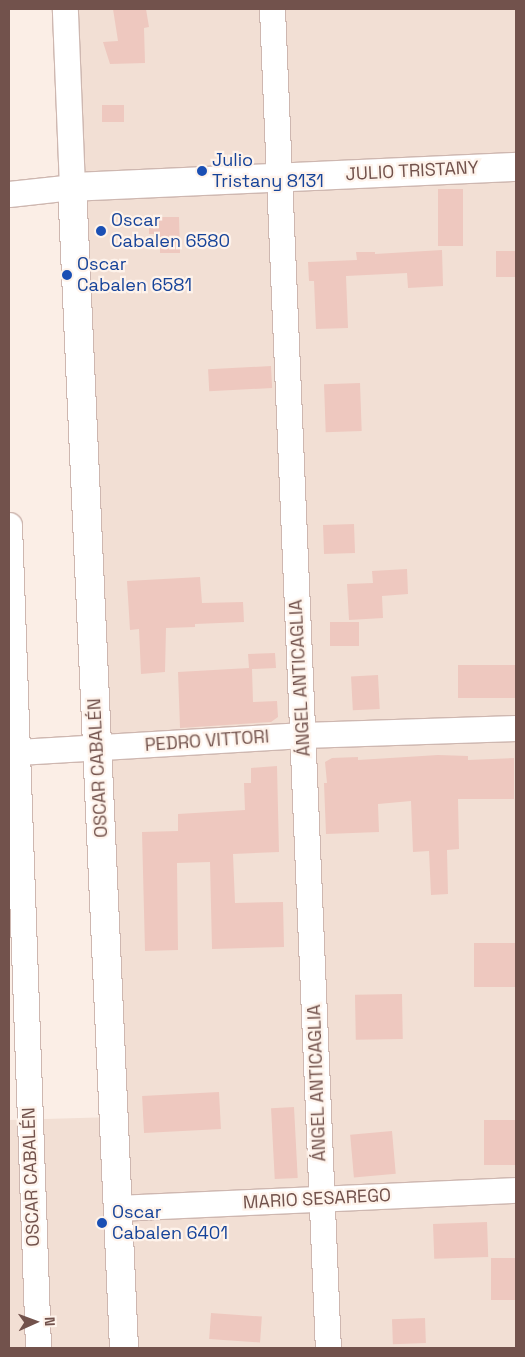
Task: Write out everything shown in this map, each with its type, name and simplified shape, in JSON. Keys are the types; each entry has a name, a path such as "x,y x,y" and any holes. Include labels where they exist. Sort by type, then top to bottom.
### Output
{"main road":[{"name":"JULIO TRISTANY","path":"72,187 516,167"},
{"name":"OSCAR CABALÉN","path":"72,187 124,1348"}],"street":[{"path":"65,9 72,187"},
{"name":"ÁNGEL ANTICAGLIA","path":"272,9 328,1348"},
{"name":"JULIO TRISTANY","path":"9,194 72,187"},
{"name":"OSCAR CABALÉN","path":"9,525 15,741 19,1104 38,1348"},
{"name":"PEDRO VITTORI","path":"15,741 97,748 303,734 516,728"},
{"name":"MARIO SESAREGO","path":"118,1208 516,1190"}],"shaded area":[{"path":"67,9 516,9 516,1348 9,1348 9,1120 115,1117"}],"building":[{"path":"113,9 146,9 149,27 144,28 145,63 110,64 103,42 118,41"},
{"path":"102,105 124,105 124,122 102,122"},
{"path":"438,189 463,189 463,246 438,246"},
{"path":"149,217 179,217 180,253 160,253 160,234 149,234"},
{"path":"442,250 443,286 408,288 407,273 346,276 348,328 316,329 314,281 309,281 308,262 357,260 356,252 375,252 375,254"},
{"path":"496,251 516,251 516,277 496,277"},
{"path":"271,366 272,388 209,391 208,369"},
{"path":"360,383 362,431 326,432 324,384"},
{"path":"354,524 355,553 324,554 323,525"},
{"path":"407,569 408,594 382,596 383,618 349,620 347,584 373,583 372,571"},
{"path":"200,577 202,603 243,602 244,622 195,624 195,627 166,628 165,672 141,674 139,629 130,630 127,581"},
{"path":"330,622 359,622 359,646 330,646"},
{"path":"275,653 276,668 252,669 253,702 277,701 278,717 271,722 180,728 178,672 249,668 248,654"},
{"path":"458,665 516,665 516,698 458,698"},
{"path":"378,675 380,709 353,710 351,676"},
{"path":"438,755 468,756 468,760 514,758 514,799 458,799 459,849 447,850 448,894 431,895 429,851 413,852 411,801 378,804 379,832 326,834 324,783 327,783 325,762 332,758 358,757 358,760"},
{"path":"277,766 279,852 233,854 235,903 283,902 284,947 212,949 210,862 177,863 178,950 145,951 142,832 178,831 178,814 245,810 244,783 251,783 251,768"},
{"path":"474,943 516,943 516,987 474,987"},
{"path":"402,994 403,1039 356,1040 355,995"},
{"path":"219,1092 221,1129 144,1133 142,1096"},
{"path":"294,1107 298,1178 275,1179 271,1108"},
{"path":"484,1120 516,1120 516,1165 484,1165"},
{"path":"392,1131 396,1174 354,1177 350,1135"},
{"path":"487,1222 488,1257 434,1259 433,1224"},
{"path":"491,1258 516,1258 516,1300 491,1300"},
{"path":"211,1313 262,1317 260,1342 209,1339"},
{"path":"425,1318 426,1343 393,1344 392,1319"}],"place":[{"name":"Julio Tristany 8131","path":"202,171"},
{"name":"Oscar Cabalen 6580","path":"101,231"},
{"name":"Oscar Cabalen 6581","path":"67,275"},
{"name":"Oscar Cabalen 6401","path":"102,1223"}]}
